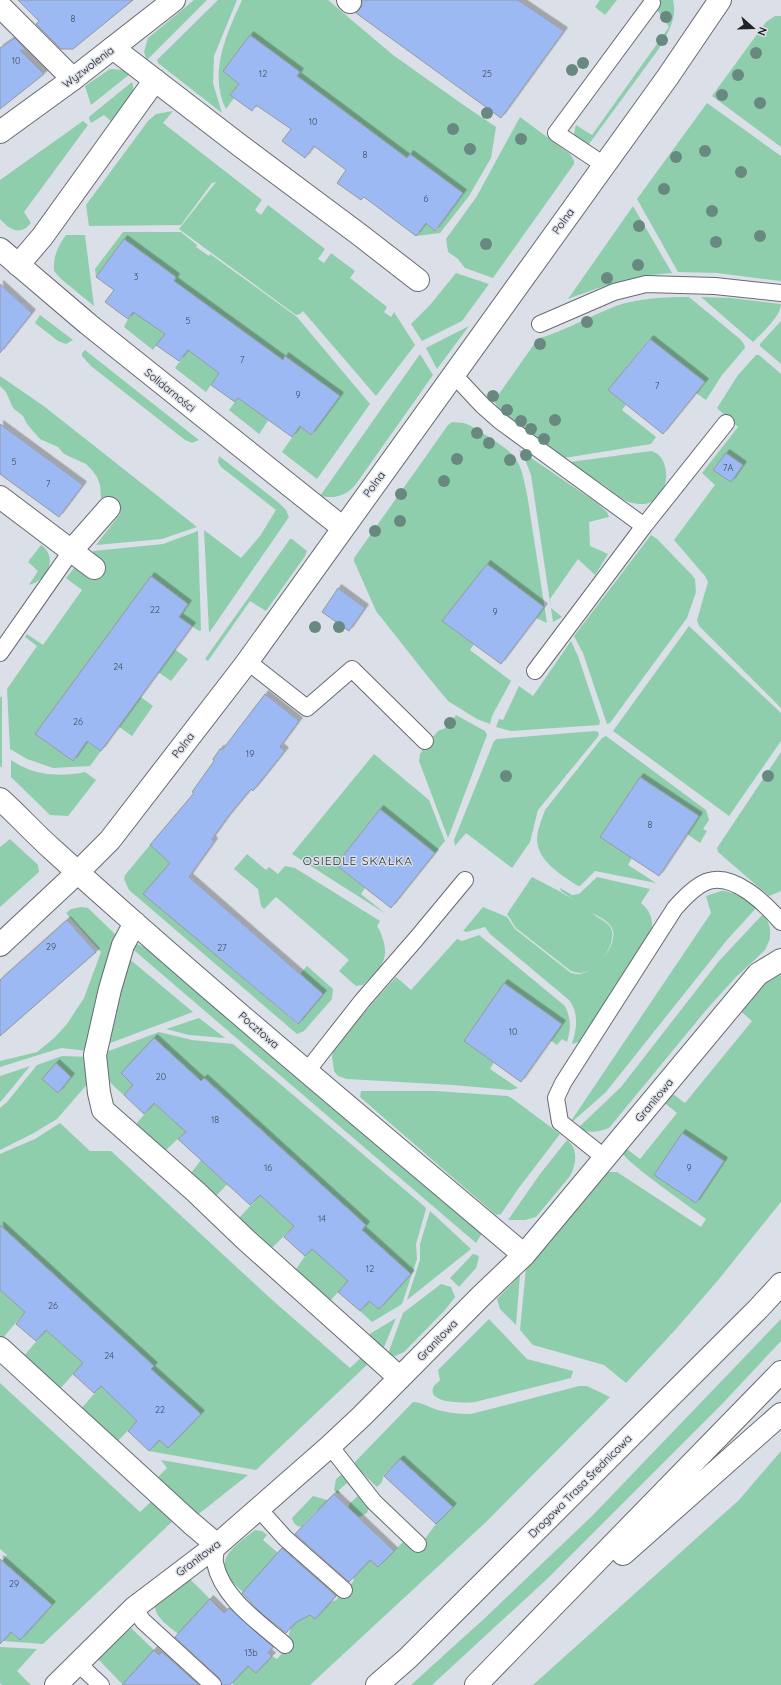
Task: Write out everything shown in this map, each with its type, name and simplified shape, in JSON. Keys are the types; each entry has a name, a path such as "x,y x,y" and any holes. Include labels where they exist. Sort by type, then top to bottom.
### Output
{"street":[{"name":"Wyzwolenia","path":"0,132 73,79 174,0"},
{"name":"Polna","path":"0,945 110,840 247,661 604,165 720,0"},
{"path":"0,6 73,79"},
{"path":"113,48 418,280"},
{"path":"18,265 42,237 155,80"},
{"name":"Solidarności","path":"0,248 88,324 343,528"},
{"path":"0,497 94,568"},
{"path":"72,550 109,508"},
{"name":"Pocztowa","path":"0,799 51,849 135,923 524,1255"},
{"path":"135,923 123,945 104,1011 95,1055 99,1093 104,1110 191,1187 245,1239 400,1378"},
{"name":"Granitowa","path":"56,1685 134,1608 217,1545 330,1446 524,1255 758,974 781,960"},
{"path":"758,1309 781,1273"},
{"name":"Drogowa Trasa Średnicowa","path":"377,1685 408,1658 758,1309 781,1284"},
{"path":"0,1348 182,1515 217,1545"},
{"path":"481,1680 781,1372"},
{"path":"481,1680 781,1414"}],"lane":[{"path":"604,165 556,133 652,3"},
{"path":"540,324 614,292 646,284 715,286 781,293"},
{"path":"453,374 483,406 500,420 644,526"},
{"path":"535,671 644,526 726,423"},
{"path":"0,653 72,550"},
{"path":"247,661 307,708 352,669 424,741"},
{"path":"307,1071 362,1001 465,880"},
{"path":"605,1158 560,1122 556,1098 563,1083 675,908 689,893 709,881 725,880 745,889 762,901 781,922"},
{"path":"330,1446 374,1502 418,1544"},
{"path":"258,1508 285,1538 344,1590"},
{"path":"217,1545 214,1561 226,1590 237,1602 285,1645"},
{"path":"134,1608 143,1621 213,1685"},
{"path":"79,1662 101,1685"}],"green space":[{"path":"194,0 207,0 147,60 144,52 148,38"},
{"path":"218,0 237,0 214,56 213,83 222,113 158,63 157,60"},
{"path":"242,0 328,0 393,55 496,127 491,158 469,196 440,233 416,236 426,223 436,231 463,193 410,154 407,158 297,76 300,72 250,35 223,71 239,84 230,95 234,98 226,109 221,95 219,67 226,39"},
{"path":"600,0 617,0 605,15 595,7"},
{"path":"648,0 673,0 673,20 668,32 658,50 589,144 577,140 574,134 576,125 592,135 669,27 652,3"},
{"path":"775,16 781,16 781,147 712,96 766,22"},
{"path":"110,69 125,70 130,74 91,105 85,86"},
{"path":"132,82 133,93 131,98 114,124 104,115 91,123 89,118 90,116"},
{"path":"707,103 781,156 781,281 717,273 678,272 637,199"},
{"path":"173,111 163,123 262,200 255,210 261,215 268,205 325,249 318,259 324,263 331,253 355,271 350,278 387,307 384,312 391,317 394,312 415,345 376,396 303,311 296,315 179,229 216,182 212,183 181,225 89,226 86,205 148,121 156,114"},
{"path":"520,117 570,154 574,164 493,278 465,268 458,259 448,252 446,239 477,196"},
{"path":"83,121 88,125 24,212 31,223 23,229 11,229 0,219 0,180"},
{"path":"633,206 672,273 645,276 619,282 568,299"},
{"path":"123,232 181,232 197,245 196,247 209,256 210,254 297,317 370,404 317,479 282,452 300,426 312,434 339,396 285,357 283,360 174,281 176,277 124,239 96,277 95,269"},
{"path":"66,235 85,235 94,306 61,279 54,271 54,261 57,252"},
{"path":"456,273 489,284 462,321 422,341 411,324 430,305"},
{"path":"689,297 740,339 745,348 722,375 706,400 696,393 705,382 649,339 608,390 626,405 622,410 656,437 651,444 564,458 501,413 494,401 537,340 540,338 625,303 652,298"},
{"path":"701,297 730,298 781,304 778,314 753,342"},
{"path":"137,307 165,334 153,350 124,327"},
{"path":"40,315 73,340 66,344 58,341 35,323"},
{"path":"781,321 781,364 760,346 760,344"},
{"path":"469,326 437,369 426,348"},
{"path":"85,350 199,440 192,443 185,440 91,366 82,356 82,353"},
{"path":"188,350 219,373 206,392 175,368"},
{"path":"420,354 433,375 356,484 340,496 320,496"},
{"path":"756,355 759,355 781,374 781,708 699,626 697,620 708,582 705,576 674,540 715,485 702,473 738,427 717,408 738,375"},
{"path":"0,376 45,407 197,527 162,539 96,545 120,514 101,498 100,485 97,477 86,464 64,454 58,447 40,439 27,424 23,416 13,408 6,392 0,386"},
{"path":"243,391 276,409 259,434 229,410"},
{"path":"452,422 464,423 471,426 501,445 512,454 520,467 527,494 547,623 536,618 544,607 487,564 443,621 474,644 470,650 511,681 492,716 490,724 477,719 448,701 376,611 354,561 354,558 448,425"},
{"path":"518,449 597,503 607,512 609,517 589,522 590,546 608,554 595,575 578,559 550,599 551,608 562,617 553,622 531,475 524,457"},
{"path":"651,451 659,455 664,463 666,473 665,484 661,493 654,501 643,504 629,502 623,499 570,462"},
{"path":"219,456 278,502 286,510 289,517 209,633 204,530 241,558 260,536 276,510 221,467 218,462"},
{"path":"198,531 201,630 199,631 179,617 188,604 151,577 36,734 73,761 87,741 101,751 90,766 53,768 27,759 10,749 7,689 37,646 25,637 27,634 43,645 82,590 66,578 75,567 89,578 102,563 93,554 93,551 163,544"},
{"path":"651,535 657,539 692,575 695,579 696,592 687,618 610,723 607,724 583,653 574,636"},
{"path":"290,539 307,551 305,556 266,611 250,601 208,661 205,659"},
{"path":"41,545 46,550 50,562 41,579 29,585 38,571 28,562"},
{"path":"689,626 781,713 781,741 729,816 613,731"},
{"path":"162,640 188,659 171,681 158,672"},
{"path":"571,641 578,656 600,722 599,725 511,731 496,727 499,719 503,720 519,686 533,696"},
{"path":"127,687 153,706 132,736 105,717"},
{"path":"2,696 2,768 0,766 0,698"},
{"path":"456,715 485,731 487,735 448,838 419,761 420,754 426,745 438,731 448,727"},
{"path":"595,731 598,732 599,735 538,810 530,842 512,868 466,833 455,846 454,840 494,741 497,739"},
{"path":"606,736 706,810 709,820 703,829 707,831 700,843 687,834 632,858 628,865 656,883 595,871 580,886 578,886 552,867 546,861 538,848 538,832 545,810 602,738"},
{"path":"781,752 781,891 769,896 718,852 717,848"},
{"path":"374,754 429,800 445,841 435,853 379,810 336,865 365,888 361,894 386,914 292,854"},
{"path":"11,760 26,768 42,773 64,775 85,772 96,780 68,816 50,815 11,777"},
{"path":"10,839 38,865 39,872 0,907 0,847"},
{"path":"150,845 170,863 144,894 297,1024 323,994 300,974 307,966 333,989 332,999 304,1031 297,1034 129,890 124,879 125,875"},
{"path":"247,854 266,870 269,867 278,874 285,866 295,868 380,921 377,926 384,943 385,956 380,967 363,985 356,986 339,971 349,960 276,897 264,909 261,906 258,889 234,869"},
{"path":"532,877 575,901 561,891 560,888 572,895 579,894 597,877 650,889 641,903 650,915 652,930 582,1041 572,1044 575,1032 576,1015 569,1000 490,934 485,927 467,932 463,931 483,907 507,917 515,929 571,973 579,974 592,969 581,973 571,971 516,928 507,914","holes":["592,913 602,918 610,925 613,931 613,939 610,947 609,949 611,944 611,928"]},
{"path":"721,891 731,892 740,896 757,907 727,940 606,1092 572,1122 571,1121 711,913 706,896"},
{"path":"81,907 88,908 116,935 88,1051 61,1048 0,1067 0,1061 37,1052 54,1038 67,1024 84,998 101,952 66,913 71,909"},
{"path":"763,914 767,919 770,928 770,939 765,950 736,977 707,1009 609,1128 593,1132 578,1128 621,1087 719,961"},
{"path":"479,935 565,1006 570,1024 567,1042 562,1039 557,1045 550,1040 504,984 464,1041 494,1062 490,1069 518,1088 511,1090 347,1079 338,1076 334,1071 332,1056 335,1045 396,977 411,990 457,939 462,941"},
{"path":"135,943 146,948 262,1049 482,1233 476,1243 129,946"},
{"path":"127,957 193,1012 105,1045"},
{"path":"781,966 781,1202 719,1279 676,1329 626,1383 604,1365 533,1345 520,1330 526,1268 603,1172 617,1172 701,1227 706,1219 634,1165 621,1151 623,1146 640,1159 677,1113 661,1100 669,1091 685,1103 752,1021 737,1008"},
{"path":"199,1018 225,1038 189,1035 166,1029"},
{"path":"159,1032 192,1040 233,1044 425,1207 426,1209 416,1244 417,1259 402,1304 372,1322 360,1311 369,1301 379,1309 411,1274 362,1230 366,1225 205,1078 201,1081 154,1038 122,1073 133,1085 124,1095 109,1081 106,1073 106,1052"},
{"path":"62,1056 90,1057 89,1082 57,1119 32,1134 0,1150 0,1108 7,1102 37,1065"},
{"path":"30,1066 3,1099 0,1102 0,1076"},
{"path":"361,1091 435,1091 508,1096 560,1134 501,1214 496,1215 360,1097"},
{"path":"154,1103 169,1117 188,1129 166,1150 164,1150 137,1126 137,1123"},
{"path":"60,1123 90,1151 111,1151 270,1298 350,1368 363,1356 370,1362 256,1470 149,1451 159,1440 168,1448 200,1414 151,1369 154,1366 0,1225 0,1154 35,1139"},
{"path":"567,1140 575,1152 574,1167 570,1176 536,1217 525,1220 508,1220 540,1174"},
{"path":"201,1160 237,1174 216,1196 191,1173"},
{"path":"260,1195 294,1226 271,1249 239,1218"},
{"path":"430,1211 471,1249 407,1300 420,1260 420,1244"},
{"path":"315,1246 330,1265 348,1281 329,1302 294,1272 305,1256"},
{"path":"473,1254 479,1257 476,1268 459,1287 450,1278"},
{"path":"520,1275 516,1325 500,1309 497,1299"},
{"path":"441,1284 451,1287 455,1297 445,1310 404,1352 395,1356 388,1354 403,1313"},
{"path":"0,1290 25,1312 2,1339 0,1337"},
{"path":"396,1318 382,1352 368,1335"},
{"path":"489,1319 527,1359 573,1371 571,1378 475,1402 448,1401 435,1396 433,1392 434,1386 440,1380 438,1370"},
{"path":"781,1319 781,1341 723,1403 547,1579 432,1685 411,1685 486,1617 593,1515"},
{"path":"46,1330 83,1363 59,1390 23,1357"},
{"path":"104,1382 137,1421 116,1443 81,1409"},
{"path":"0,1383 140,1512 154,1499 176,1518 43,1644 3,1641 11,1632 20,1640 52,1605 2,1561 7,1555 0,1549"},
{"path":"579,1386 587,1386 610,1397 486,1522 310,1685 233,1685 232,1683 248,1666 256,1673 272,1656 277,1659 285,1650 291,1627 306,1611 336,1600 353,1582 354,1577 370,1560 378,1567 414,1531 424,1540 436,1524 452,1508 400,1459 384,1475 382,1482 377,1487 357,1468 355,1462 413,1402 442,1411 471,1414"},
{"path":"781,1451 781,1685 533,1685 739,1500"},
{"path":"161,1460 248,1475 196,1516 155,1480 167,1468"},
{"path":"343,1473 369,1508 367,1513 359,1517 343,1534 317,1510 301,1527 295,1524 292,1518 313,1496 327,1500 343,1514 349,1507 349,1504 358,1496 347,1483 338,1491 340,1493 337,1493 334,1490 336,1479"},
{"path":"255,1530 262,1531 267,1535 263,1540 278,1553 243,1592 233,1582 227,1573 225,1565 226,1558 237,1544"},
{"path":"189,1578 210,1599 178,1634 160,1618 157,1614 155,1605"},
{"path":"131,1628 154,1650 123,1685 98,1659"},
{"path":"0,1647 37,1649 17,1671 31,1685 2,1685 0,1683"}],"building":[{"path":"18,0 133,0 73,49 61,49 36,24 39,21"},
{"path":"362,0 518,0 564,31 501,118 356,13 362,6"},
{"path":"250,35 300,72 297,76 407,158 410,154 463,193 435,231 426,223 416,236 364,197 361,200 337,183 346,170 314,146 305,158 282,141 291,129 256,105 252,111 230,95 239,84 223,71"},
{"path":"15,38 26,50 20,50 44,74 0,109 0,48"},
{"path":"124,239 176,277 174,281 283,360 285,356 340,396 311,435 300,426 292,437 238,398 235,402 211,385 219,373 188,350 179,361 156,345 165,334 133,312 128,319 105,302 114,290 96,277"},
{"path":"0,284 32,313 0,353"},
{"path":"650,339 705,382 663,434 608,390"},
{"path":"0,424 83,485 59,517 0,474"},
{"path":"726,453 743,465 731,482 713,470"},
{"path":"487,564 544,607 501,664 442,621"},
{"path":"151,576 188,604 179,617 192,626 101,751 87,741 73,761 35,734"},
{"path":"338,588 365,608 349,631 322,612"},
{"path":"265,694 299,721 280,747 285,751 253,791 251,789 227,818 212,839 214,842 189,877 323,994 298,1024 143,894 170,863 150,845 194,793 192,792 214,761 213,759 220,749 223,749"},
{"path":"640,777 699,816 659,876 600,837"},
{"path":"380,809 435,853 391,908 336,865"},
{"path":"67,920 96,952 0,1036 0,980"},
{"path":"504,983 562,1024 521,1082 464,1041"},
{"path":"154,1038 201,1081 204,1078 366,1225 362,1230 411,1274 379,1309 369,1301 360,1311 338,1292 348,1281 312,1249 305,1256 284,1237 294,1226 260,1195 250,1205 178,1139 186,1132 154,1103 144,1114 124,1095 133,1085 121,1073"},
{"path":"56,1063 71,1077 58,1093 42,1079"},
{"path":"682,1133 724,1161 696,1203 654,1175"},
{"path":"0,1225 154,1366 151,1369 201,1414 168,1448 159,1440 149,1451 128,1431 137,1421 101,1386 94,1393 73,1374 83,1363 46,1330 36,1341 16,1324 25,1312 0,1290"},
{"path":"400,1459 453,1507 436,1524 384,1476"},
{"path":"334,1494 394,1551 378,1567 370,1560 349,1582 295,1534"},
{"path":"282,1548 336,1596 315,1619 310,1615 295,1623 286,1633 260,1612 242,1593"},
{"path":"0,1559 52,1605 20,1640 11,1632 0,1644"},
{"path":"210,1599 224,1613 229,1608 273,1647 268,1653 272,1656 256,1673 248,1666 230,1685 222,1685 219,1678 175,1637"},
{"path":"154,1650 159,1655 162,1652 199,1685 122,1685"}],"district":[{"name":"OSIEDLE SKAŁKA","path":"358,861"}]}
